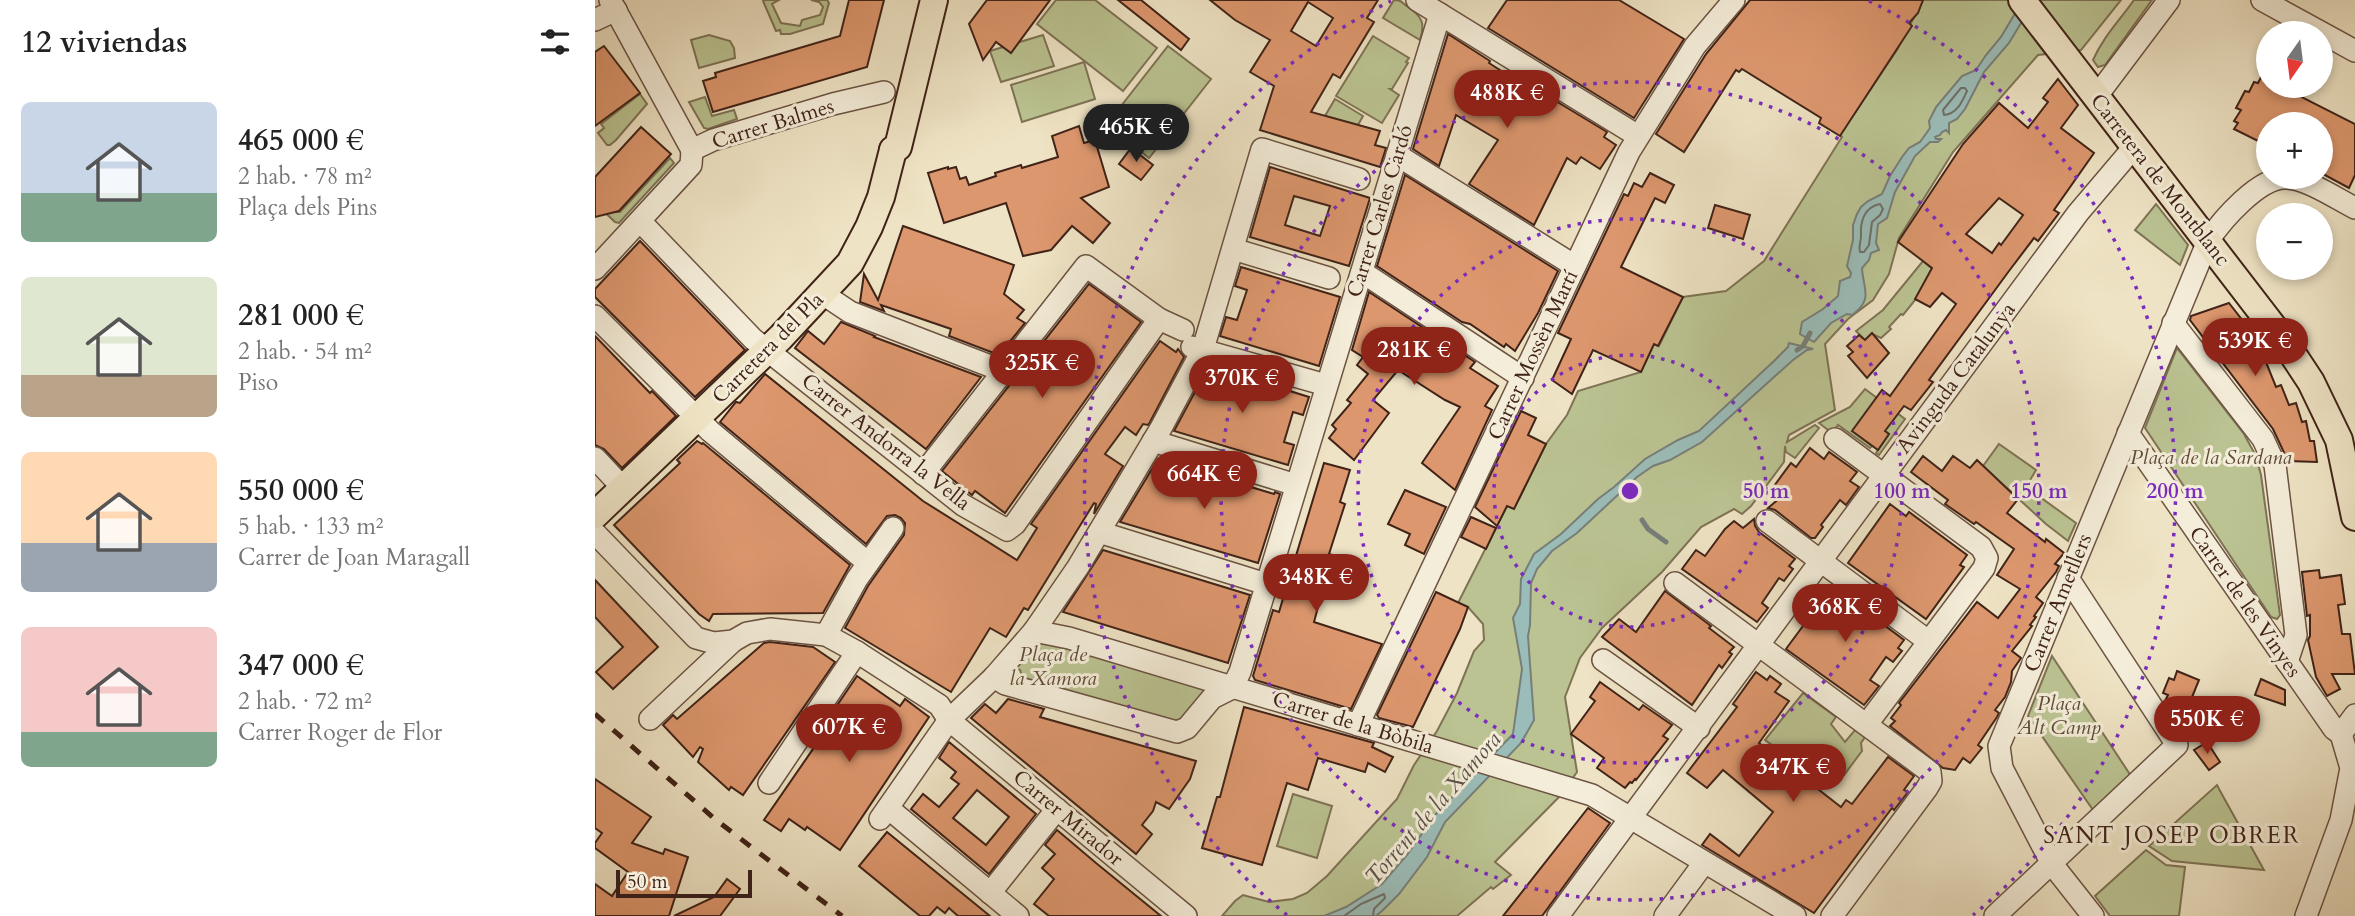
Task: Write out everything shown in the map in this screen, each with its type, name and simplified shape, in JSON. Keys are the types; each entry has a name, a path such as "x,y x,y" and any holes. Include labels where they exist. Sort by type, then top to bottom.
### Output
{"main road":[{"path":"918,0 917,31 890,145 893,150 898,147 934,0"},
{"name":"Carretera de Montblanc","path":"2022,0 2284,341 2321,401 2339,440 2355,517"},
{"name":"Carretera del Pla","path":"595,515 767,350 851,263 881,197 893,150"}],"street":[{"path":"1417,0 1638,136"},
{"name":"Carrer Mossèn Martí","path":"1358,724 1638,136 1695,46 1734,0"},
{"path":"2096,97 2169,0"},
{"path":"2262,0 2355,51"},
{"path":"595,20 613,5 692,150"},
{"name":"Carrer Carles Cardó","path":"1232,688 1240,671 1440,14"},
{"name":"Carrer Balmes","path":"595,269 691,165 692,150 713,139 884,92"},
{"name":"Avinguda Catalunya","path":"1558,916 2078,213 2134,147"},
{"path":"1018,916 884,814 949,720 994,677 1034,631 1099,532 1153,442 1233,249 1262,149 1359,179"},
{"path":"1397,155 1574,266"},
{"name":"Carrer Ametllers","path":"2093,916 2052,864 2002,768 1999,746 2208,241 2232,211 2266,183 2284,177 2299,180 2355,208"},
{"name":"Carrer Andorra la Vella","path":"640,221 753,339 963,505 1014,528 1159,319"},
{"path":"1233,249 1329,278"},
{"path":"923,474 1086,266 1193,342 1326,385"},
{"path":"1362,272 1523,378"},
{"path":"823,294 849,312 1003,371"},
{"path":"595,316 710,431 868,563"},
{"path":"2172,323 2263,439 2275,466 2296,635 2287,662"},
{"name":"Carrer de les Vinyes","path":"2128,433 2334,729 2341,734"},
{"path":"1835,439 1985,552 1987,558 1984,568 1867,724"},
{"path":"1153,442 1296,485"},
{"path":"595,458 623,488"},
{"path":"1767,521 1928,641"},
{"path":"826,635 868,563 893,528"},
{"path":"1099,532 1266,584"},
{"name":"Carrer Mirador","path":"595,533 696,638 714,643 733,641 747,633 770,629 826,635 939,705 949,720 1185,916"},
{"path":"1995,916 2101,814 2178,745 2068,579"},
{"path":"1675,583 1930,772 1931,781 1832,916"},
{"path":"1034,631 1069,638 1232,688"},
{"path":"650,719 733,641"},
{"path":"769,783 857,652"},
{"path":"1603,660 1699,728"},
{"path":"994,677 1005,684 1177,732 1187,728 1212,698 1232,688"},
{"name":"Carrer de la Bòbila","path":"1232,688 1592,795 1795,916"},
{"path":"2306,916 2341,820 2351,768 2341,734 2355,715"},
{"path":"990,893 1057,809"},
{"path":"1665,916 1704,863"}],"green space":[{"path":"779,0 772,4 781,23 800,26 802,20 820,15 823,7 819,2 811,0 827,0 829,3 823,24 781,34 780,30 776,31 763,1"},
{"path":"1056,0 1095,0 1157,48 1123,91 1037,24"},
{"path":"1394,0 1402,2 1420,18 1420,40 1383,18"},
{"path":"1923,0 2121,0 2081,50 2038,55 1953,152 1899,238 1889,274 1873,300 1848,319 1825,344 1835,410 1789,435 1787,442 1815,425 1819,428 1795,458 1786,452 1785,446 1784,462 1751,506 1742,514 1734,509 1701,527 1662,572 1602,628 1580,658 1565,697 1577,772 1559,797 1495,862 1511,875 1493,889 1491,887 1457,916 1222,916 1243,895 1269,902 1293,899 1307,893 1327,876 1397,799 1457,693 1474,651 1484,640 1483,624 1468,607 1458,603 1507,506 1519,499 1546,444 1567,415 1578,391 1641,372 1654,344 1659,346 1683,297 1726,291 1764,261 1842,137 1840,135 1897,50"},
{"path":"2134,0 2152,0 2105,65 2098,67 2093,60 2097,52"},
{"path":"709,35 730,41 735,58 699,68 691,40"},
{"path":"1043,35 1054,66 1001,82 990,51"},
{"path":"1373,36 1409,58 1390,89 1399,95 1382,123 1336,96"},
{"path":"1168,46 1211,79 1149,158 1107,124"},
{"path":"1084,62 1095,99 1022,122 1011,85"},
{"path":"640,94 647,104 616,140 607,145 598,133 604,128 601,124"},
{"path":"705,97 712,116 734,110 737,119 704,128 689,102"},
{"path":"1335,99 1363,116 1358,125 1325,116"},
{"path":"670,158 674,163 619,223 595,203 595,194 616,212 620,212"},
{"path":"2156,204 2188,245 2180,265 2135,230"},
{"path":"1923,261 1937,273 1903,315 1889,327 1891,329 1881,338 1872,334 1865,340 1856,331 1883,310"},
{"name":"Plaça de la Sardana","path":"2177,348 2244,434 2256,456 2261,475 2280,615 2277,619 2271,617 2145,428"},
{"path":"1865,389 1905,419 1879,455 1876,453 1889,434 1864,416 1853,431 1872,446 1870,448 1838,425 1832,433 1819,423 1850,407"},
{"path":"1999,444 2036,470 2026,487 2076,523 2068,541 1983,466"},
{"name":"Plaça de la Xamora","path":"1052,639 1205,688 1205,693 1184,723 1025,685 1020,670 1016,668 1030,645 1034,647"},
{"name":"Plaça Alt Camp","path":"2052,656 2131,776 2093,810 2028,716"},
{"path":"1803,693 1836,717 1831,724 1845,742 1855,730 1865,737 1861,743 1862,751 1844,775 1836,777 1829,786 1765,740"},
{"path":"2217,785 2264,870 2172,861 2149,846"},
{"path":"1293,794 1332,806 1317,858 1277,846"},
{"path":"2146,850 2166,865 2185,867 2179,916 2110,916 2095,896"}],"water":[{"path":"2023,0 2035,0 2009,43 1984,72 1965,109 1957,119 1949,123 1949,133 1946,130 1942,132 1935,137 1941,139 1938,142 1930,142 1915,156 1895,192 1887,218 1878,224 1876,243 1879,250 1871,253 1862,268 1866,293 1863,304 1852,315 1847,314 1831,323 1814,342 1800,334 1802,322 1838,296 1840,281 1850,277 1847,266 1853,240 1853,225 1861,207 1882,194 1902,157 1909,148 1920,142 1930,128 1929,121 1936,107 1962,76 1976,70 2001,37"},
{"path":"1789,343 1813,349 1793,360 1702,442 1637,477 1577,533 1552,551 1537,569 1531,583 1528,636 1534,720 1521,743 1445,822 1427,857 1383,910 1376,916 1324,916 1346,907 1382,884 1407,855 1435,815 1513,734 1522,669 1513,618 1520,604 1521,579 1534,554 1561,534 1645,459 1699,431 1774,361"}],"building":[{"path":"849,0 884,0 867,67 713,112 703,81 716,77 715,73 840,36"},
{"path":"987,0 1050,0 1011,53 996,42 983,60 969,24"},
{"path":"1118,0 1141,0 1189,39 1181,50"},
{"path":"1210,0 1378,0 1367,18 1374,22 1340,78 1333,74 1311,112 1380,131 1375,145 1386,148 1380,167 1260,130 1274,86 1250,72 1270,40 1235,20","holes":["1308,2 1333,18 1316,46 1291,31"]},
{"path":"1507,0 1619,0 1684,39 1634,118 1488,28"},
{"path":"1750,0 1923,0 1918,13 1909,23 1912,26 1840,136 1819,123 1821,118 1742,69 1739,72 1736,70 1684,152 1656,134 1706,54"},
{"path":"1448,34 1534,92 1536,89 1607,132 1604,137 1616,145 1600,169 1581,157 1576,164 1567,158 1534,225 1469,184 1498,140 1456,115 1439,166 1413,149"},
{"path":"604,46 640,93 595,126 595,52"},
{"path":"2058,79 2078,105 2061,128 2094,153 2054,210 2059,213 2038,241 2034,238 2009,271 1929,380 1933,382 1911,410 1904,406 1885,431 1889,434 1878,450 1852,431 1882,390 1890,396 1956,304 1942,293 1930,307 1915,299 1932,268 1898,242 1963,144 1999,103 2028,128 2048,102 2043,98","holes":["1999,198 2023,215 1992,253 1966,234"]},
{"path":"2254,82 2256,98 2304,98 2331,112 2256,112 2256,140 2234,129 2238,123 2234,121 2241,110 2236,108 2245,91 2249,92"},
{"path":"2333,113 2355,124 2355,175 2349,188 2333,179"},
{"path":"1079,126 1084,143 1095,140 1109,187 1081,198 1110,223 1093,243 1072,226 1051,250 1023,256 1006,203 944,223 928,173 956,167 960,179 966,177 969,185 996,176 995,173 1058,157 1052,136"},
{"path":"641,127 671,154 619,211 595,217 595,177"},
{"path":"1131,148 1153,165 1141,180 1119,164"},
{"path":"1270,167 1370,198 1349,266 1250,237","holes":["1294,196 1330,206 1320,236 1285,225"]},
{"path":"1650,173 1674,185 1665,203 1655,198 1621,267 1683,297 1658,346 1654,344 1641,372 1593,350 1572,394 1552,380 1571,339 1558,333 1624,194 1628,196 1634,183 1642,187"},
{"path":"1405,175 1558,271 1538,313 1515,351 1462,322 1377,266"},
{"path":"1715,205 1750,215 1743,239 1708,228"},
{"path":"903,226 1014,265 1004,294 1024,310 1017,318 1025,323 999,355 949,336 951,329 881,305 884,311 860,302 864,274 878,300"},
{"path":"640,241 745,350 695,397 595,297 595,289"},
{"path":"1241,267 1340,297 1319,366 1220,336 1226,317 1237,320 1247,290 1235,286"},
{"path":"1089,284 1141,322 1005,513 975,491 972,495 942,471"},
{"path":"1369,292 1475,362 1470,368 1498,386 1485,406 1492,410 1455,490 1422,463 1460,407 1398,370 1373,400 1389,413 1354,460 1329,438 1336,429 1332,425 1351,403 1347,400 1368,374 1357,365 1363,357 1352,350"},
{"path":"2229,303 2264,348 2261,350 2276,387 2281,385 2289,405 2296,403 2302,422 2306,421 2310,441 2314,441 2317,462 2288,461 2273,429 2190,320 2191,316"},
{"path":"841,322 981,377 926,449 795,348 808,331 824,344"},
{"path":"1872,333 1889,353 1867,378 1848,356 1853,352 1847,346 1859,335 1865,340"},
{"path":"595,336 676,416 622,468 604,449 595,445"},
{"path":"1160,341 1176,352 1178,349 1184,357 1150,422 1148,425 1143,424 1136,435 1125,427 1105,454 1123,466 1094,514 1094,503 1028,610 1024,608 1006,637 990,628 951,692 845,628 868,586 904,535 905,523 901,518 895,515 887,516 866,544 720,422 765,374 923,501 1017,560 1037,528 1031,524"},
{"path":"1209,366 1309,397 1303,415 1293,412 1284,442 1294,445 1288,465 1174,431"},
{"path":"1521,411 1536,418 1528,435 1546,444 1514,509 1507,506 1497,526 1475,507"},
{"path":"697,441 703,443 850,565 823,613 713,614 709,621 699,614 614,525 680,463 677,460"},
{"path":"1810,448 1824,459 1829,452 1857,472 1850,481 1859,487 1846,505 1840,500 1821,525 1823,527 1815,538 1811,538 1775,510 1768,508 1781,497 1771,490 1791,463 1796,467"},
{"path":"1923,456 1942,471 1953,456 1970,468 1977,460 2018,499 2007,513 2064,553 2055,564 2059,566 2056,572 2036,597 2043,603 2034,616 2036,617 2030,625 2032,626 2012,651 2021,658 2012,671 2005,697 1995,710 1999,713 1978,745 1982,748 1970,763 1963,758 1955,770 1943,768 1890,726 1895,721 1891,718 1901,705 1899,703 1977,602 1998,618 2020,589 1997,575 2014,549 1945,504 1948,500 1911,472"},
{"path":"1158,459 1280,494 1258,563 1120,522"},
{"path":"1324,463 1350,470 1340,502 1345,504 1329,554 1346,559 1342,574 1328,570 1314,622 1382,644 1351,709 1255,680 1253,676 1273,610 1279,612"},
{"path":"1405,490 1446,507 1424,554 1405,545 1410,534 1388,524"},
{"path":"1890,504 1906,516 1909,512 1967,555 1960,565 1964,567 1926,619 1848,563"},
{"path":"1471,517 1496,528 1486,549 1461,537"},
{"path":"1754,519 1759,532 1795,559 1789,566 1793,569 1784,581 1779,578 1762,603 1768,608 1757,622 1682,569 1696,550 1705,556 1734,521 1743,528"},
{"path":"1103,550 1250,595 1228,663 1063,612"},
{"path":"2319,570 2320,578 2341,575 2345,604 2338,605 2342,634 2350,634 2355,674 2332,674 2340,689 2327,696 2316,677 2308,640 2310,615 2307,616 2302,572"},
{"path":"595,580 658,647 613,689 596,672 623,647 595,617"},
{"path":"1820,587 1832,595 1836,589 1904,640 1898,648 1902,651 1893,662 1886,657 1870,680 1879,686 1864,705 1786,649 1814,611 1806,605"},
{"path":"1665,591 1734,647 1722,668 1719,665 1692,705 1602,637 1619,619 1636,632"},
{"path":"1436,592 1468,607 1460,629 1413,727 1379,718 1377,715"},
{"path":"764,643 813,647 835,662 743,795 731,787 729,790 698,762 703,749 700,747 693,757 663,725 673,715 677,719"},
{"path":"2177,671 2199,680 2186,712 2171,706 2172,703 2165,701 2168,695 2163,693 2169,678 2174,680"},
{"path":"1756,672 1767,680 1770,676 1781,684 1775,692 1789,701 1759,743 1841,807 1846,800 1852,804 1888,757 1914,776 1904,790 1908,792 1894,810 1892,808 1814,913 1702,845 1710,834 1739,856 1773,812 1723,770 1707,788 1687,773 1737,707 1733,704"},
{"path":"857,676 900,706 905,699 929,717 840,850 807,827 805,830 789,819 781,831 764,820 842,707 838,704"},
{"path":"2261,679 2285,690 2285,705 2255,695"},
{"path":"1600,682 1639,710 1643,705 1672,725 1663,736 1668,739 1636,780 1625,788 1597,768 1604,758 1571,734 1595,701 1590,697"},
{"path":"1008,699 1044,709 1040,717 1196,761 1190,779 1169,809 1156,802 1153,811 1142,825 1152,834 1136,854 971,718 985,704 996,713"},
{"path":"1244,707 1374,743 1372,747 1393,757 1385,772 1368,763 1365,772 1318,758 1308,790 1287,783 1262,865 1202,848 1217,797 1220,797"},
{"path":"949,742 1036,814 989,874 911,809 923,794 939,807 959,784 951,778 956,772 939,758","holes":["977,790 1009,817 986,845 953,818"]},
{"path":"2207,742 2220,762 2209,770 2194,750"},
{"path":"595,779 651,817 632,843 663,854 665,849 688,857 669,916 595,916 595,884 612,896 628,872 595,848 595,843 602,833 595,828"},
{"path":"1588,808 1610,823 1542,916 1503,916"},
{"path":"1057,830 1161,916 1049,916 1034,904 1054,879 1042,868 1055,854 1045,845"},
{"path":"887,832 990,916 958,916 949,908 945,913 937,907 929,916 920,916 859,866"},
{"path":"727,879 740,889 720,916 674,916 714,897"}],"waterway":[{"name":"Torrent de la Xamora","path":"1797,350 1803,346 1810,333"},
{"path":"1642,520 1648,529 1666,542"}],"railway":[{"path":"595,714 716,820 842,916"}],"district":[{"name":"SANT JOSEP OBRER","path":"2172,835"}]}
